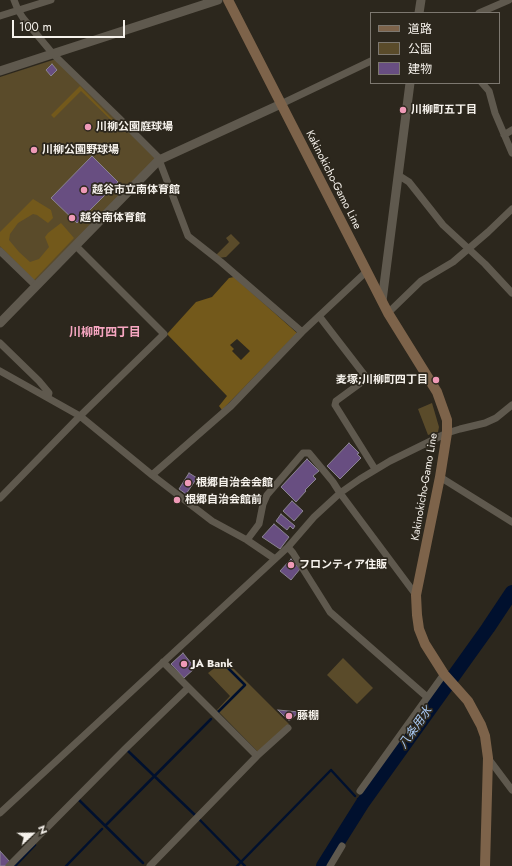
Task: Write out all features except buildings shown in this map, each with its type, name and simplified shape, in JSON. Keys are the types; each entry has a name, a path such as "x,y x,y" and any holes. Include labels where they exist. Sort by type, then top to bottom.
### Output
{"main road":[{"name":"Kakinokicho-Gamo Line","path":"228,0 388,313 437,392 447,420 447,433 440,477 416,595 417,615 419,629 424,644 446,676 468,701 482,725 485,736 488,758 485,866"}],"street":[{"path":"14,0 18,10 53,54 158,157 188,236 221,262 302,332"},
{"path":"0,16 51,0"},
{"path":"0,71 218,0"},
{"path":"419,12 421,0"},
{"path":"481,12 509,0"},
{"path":"0,323 159,160 370,61"},
{"path":"382,301 410,84"},
{"path":"483,84 489,91 495,113 512,153"},
{"path":"504,135 512,130"},
{"path":"398,175 409,182 443,224 469,248 512,293"},
{"path":"388,313 421,280 453,262 488,232 512,208"},
{"path":"0,498 80,416 164,334 76,246"},
{"path":"0,251 36,286"},
{"path":"152,475 231,406 302,332 367,271"},
{"path":"319,316 366,377 362,382 336,401 335,405 375,469"},
{"path":"0,343 44,387 49,393 48,397"},
{"path":"0,371 80,416 152,475 212,521 247,540 275,559"},
{"path":"0,813 288,547 314,517 340,493 375,469 447,433 485,423 496,418 512,405"},
{"path":"247,540 259,524 263,504 267,495 303,453 309,453 333,482 416,595"},
{"path":"440,477 512,522"},
{"path":"288,547 330,612 427,697"},
{"path":"163,662 257,756"},
{"path":"360,791 427,697 446,676"},
{"path":"9,866 188,688"},
{"path":"150,866 257,756 288,728"},
{"path":"488,758 512,790"},
{"path":"330,866 342,846"}],"green space":[{"path":"56,59 156,158 36,286 0,250 0,77"},
{"path":"231,234 240,243 226,257 218,258 215,256 229,242 226,238"},
{"path":"432,403 439,427 438,432 428,435 418,409"},
{"path":"343,658 373,688 357,704 327,675"},
{"path":"225,660 289,724 259,751 257,751 217,710 230,696 208,673"}],"shaded area":[{"path":"80,86 113,120 112,121 81,91 54,118 51,115"},
{"path":"33,199 51,210 53,218 48,223 37,215 33,214 18,223 10,234 9,240 19,252 30,262 39,259 49,247 45,237 61,223 74,238 34,280 0,246 0,232"},
{"path":"234,277 297,333 222,410 219,406 227,396 167,334 196,302 212,297 229,278","holes":["237,339 250,351 241,360 232,351 234,349 230,345"]}],"waterway":[{"name":"八条用水","path":"323,866 362,804 488,628 512,592"},
{"path":"218,712 245,685 222,662"},
{"path":"106,825 211,719"},
{"path":"127,750 196,816 245,866"},
{"path":"237,866 331,770 355,796"},
{"name":"八条用水","path":"358,799 362,804"},
{"path":"79,800 143,863"},
{"path":"66,866 102,829"},
{"path":"15,866 35,845"}],"place":[{"name":"川柳町五丁目","path":"403,110"},
{"name":"川柳公園庭球場","path":"88,127"},
{"name":"川柳公園野球場","path":"34,150"},
{"name":"越谷市立南体育館","path":"84,190"},
{"name":"越谷南体育館","path":"72,218"},
{"name":"麦塚;川柳町四丁目","path":"436,380"},
{"name":"根郷自治会会館","path":"188,483"},
{"name":"根郷自治会館前","path":"177,500"},
{"name":"フロンティア住販","path":"291,565"},
{"name":"JA Bank","path":"184,664"},
{"name":"藤棚","path":"289,716"}],"district":[{"name":"川柳町四丁目","path":"105,333"}]}
